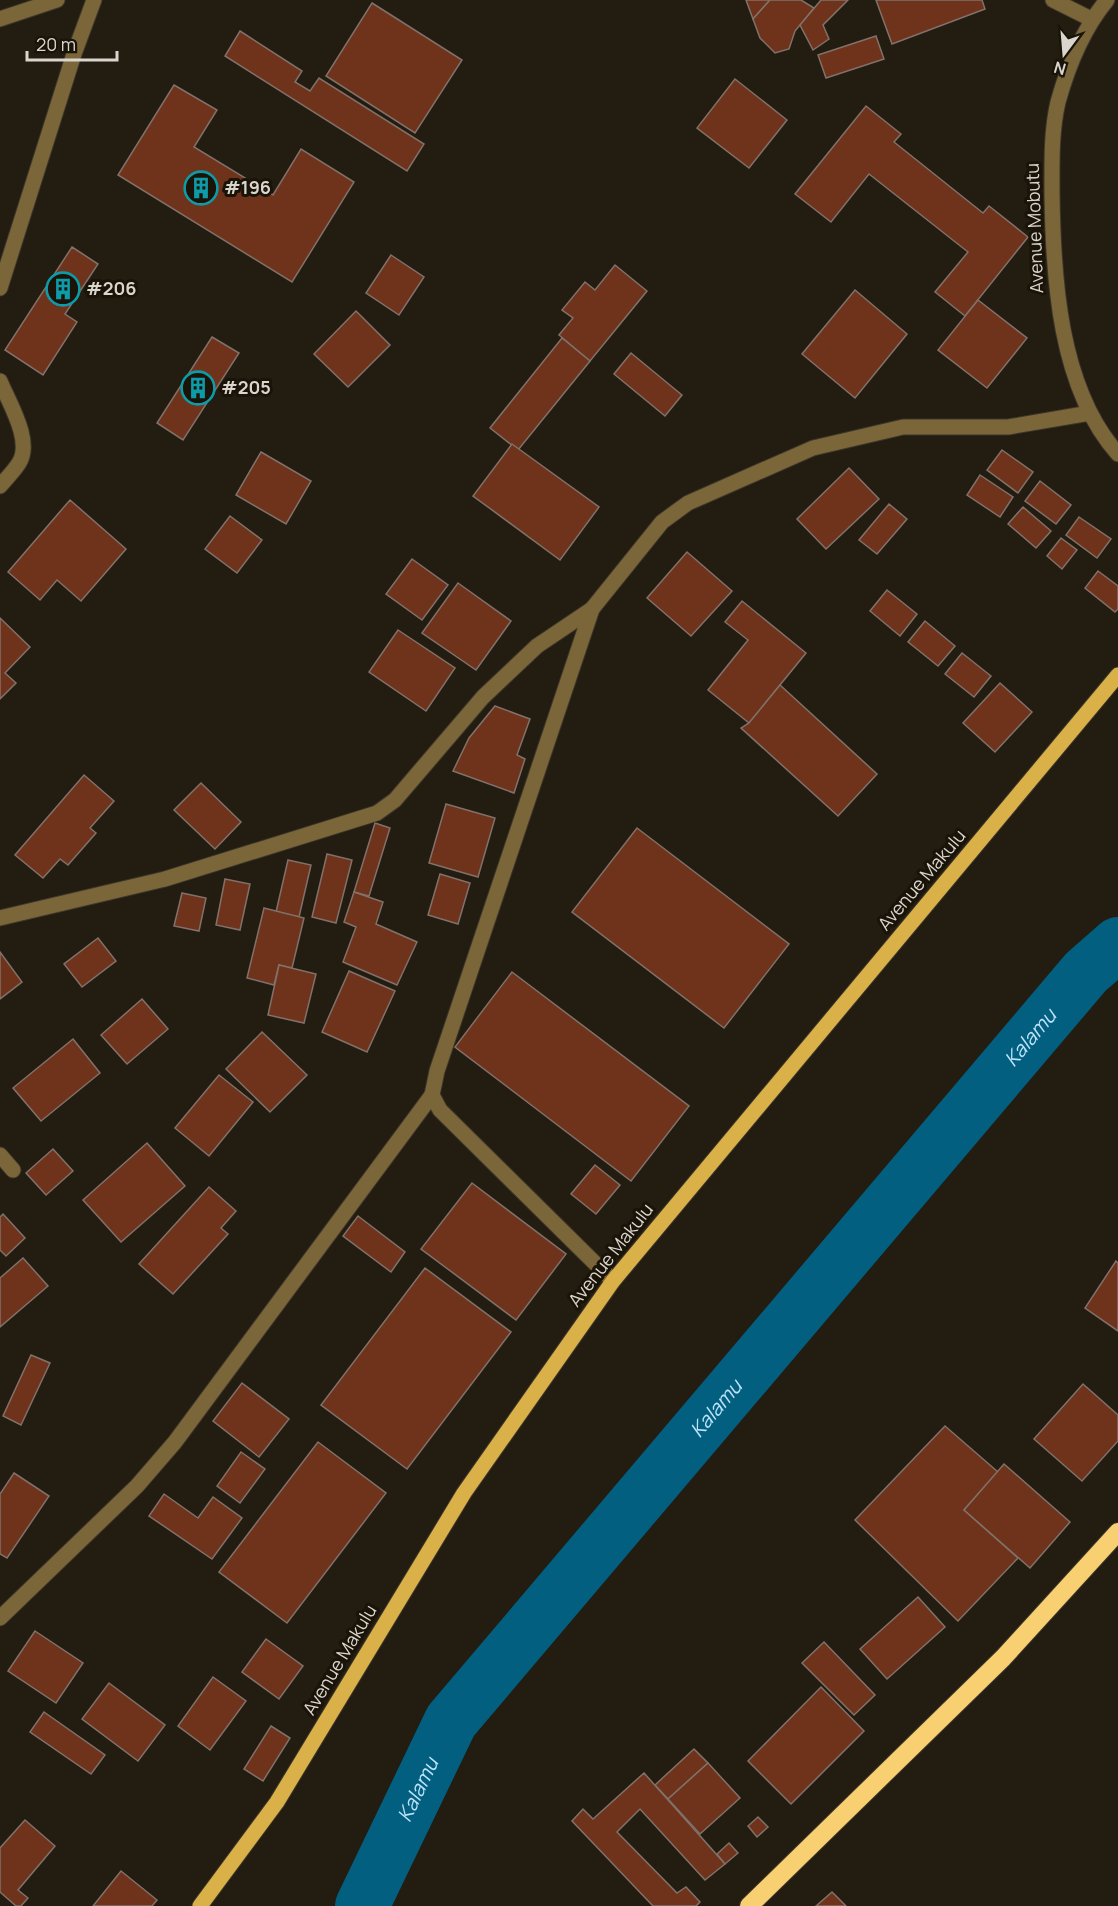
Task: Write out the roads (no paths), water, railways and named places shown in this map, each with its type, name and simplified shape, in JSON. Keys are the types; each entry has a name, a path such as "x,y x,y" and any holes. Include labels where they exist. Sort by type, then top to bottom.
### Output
{"highway":[{"path":"749,1906 1003,1658 1118,1532"}],"main road":[{"name":"Avenue Makulu","path":"200,1906 277,1802 464,1493 613,1281 1118,675"}],"street":[{"path":"0,19 57,0"},
{"path":"0,288 74,54 94,0"},
{"path":"1053,0 1091,20"},
{"name":"Avenue Mobutu","path":"1107,0 1091,20 1075,54 1058,103 1052,150 1057,304 1069,354 1090,413 1108,443 1118,454"},
{"path":"0,381 22,437 23,449 20,462 0,486"},
{"path":"0,918 165,879 377,813 395,800 483,697 537,646 592,609 662,522 688,503 799,453 903,427 1008,427 1090,413"},
{"path":"0,1618 137,1486 175,1442 432,1095 437,1071 592,609"},
{"path":"432,1095 440,1110 613,1281"},
{"path":"0,1155 13,1170"}],"waterway":[{"name":"Kalamu","path":"362,1906 451,1721 1086,972 1118,944"}],"place":[{"name":"#196","path":"201,188"},
{"name":"#206","path":"63,289"},
{"name":"#205","path":"198,388"}]}
